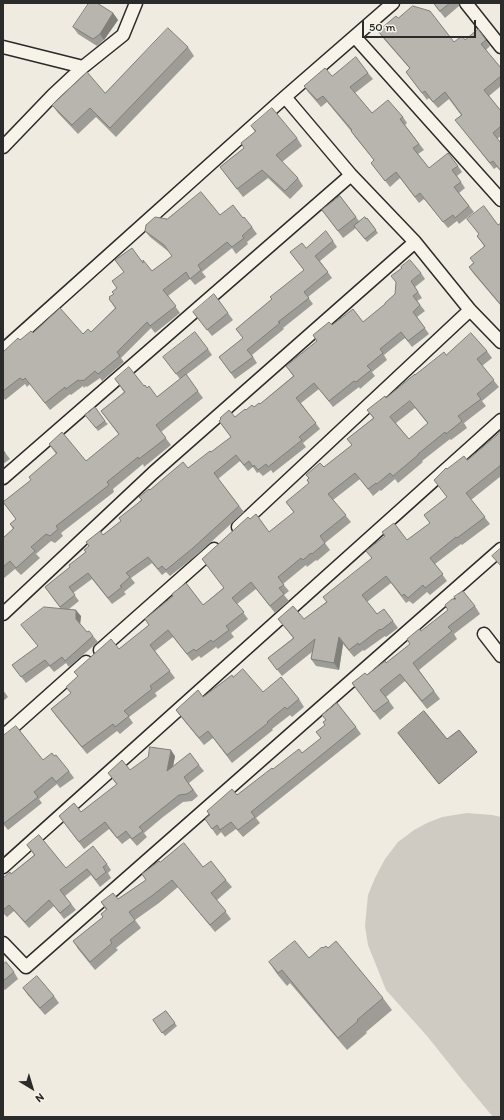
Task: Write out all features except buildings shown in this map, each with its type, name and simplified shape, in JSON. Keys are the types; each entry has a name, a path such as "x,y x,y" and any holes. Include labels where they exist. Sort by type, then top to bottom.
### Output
{"street":[{"path":"3,147 53,95 83,67 123,35 136,3"},
{"path":"3,350 285,97 393,3"},
{"path":"468,4 501,47"},
{"path":"355,37 501,200"},
{"path":"3,47 83,67"},
{"path":"285,97 351,175 415,242 470,310 501,342"},
{"path":"3,478 351,175"},
{"path":"3,614 153,473 415,242"},
{"path":"3,736 228,537 470,310"},
{"path":"3,867 501,420"},
{"path":"3,942 26,967 501,549"},
{"path":"484,634 501,656"}],"shaded area":[{"path":"424,711 447,739 459,730 477,752 439,784 398,733"},
{"path":"467,813 501,817 501,1117 493,1117 427,1036 386,990 368,945 365,926 368,895 385,859 398,842 414,830 427,823 442,817"}]}
